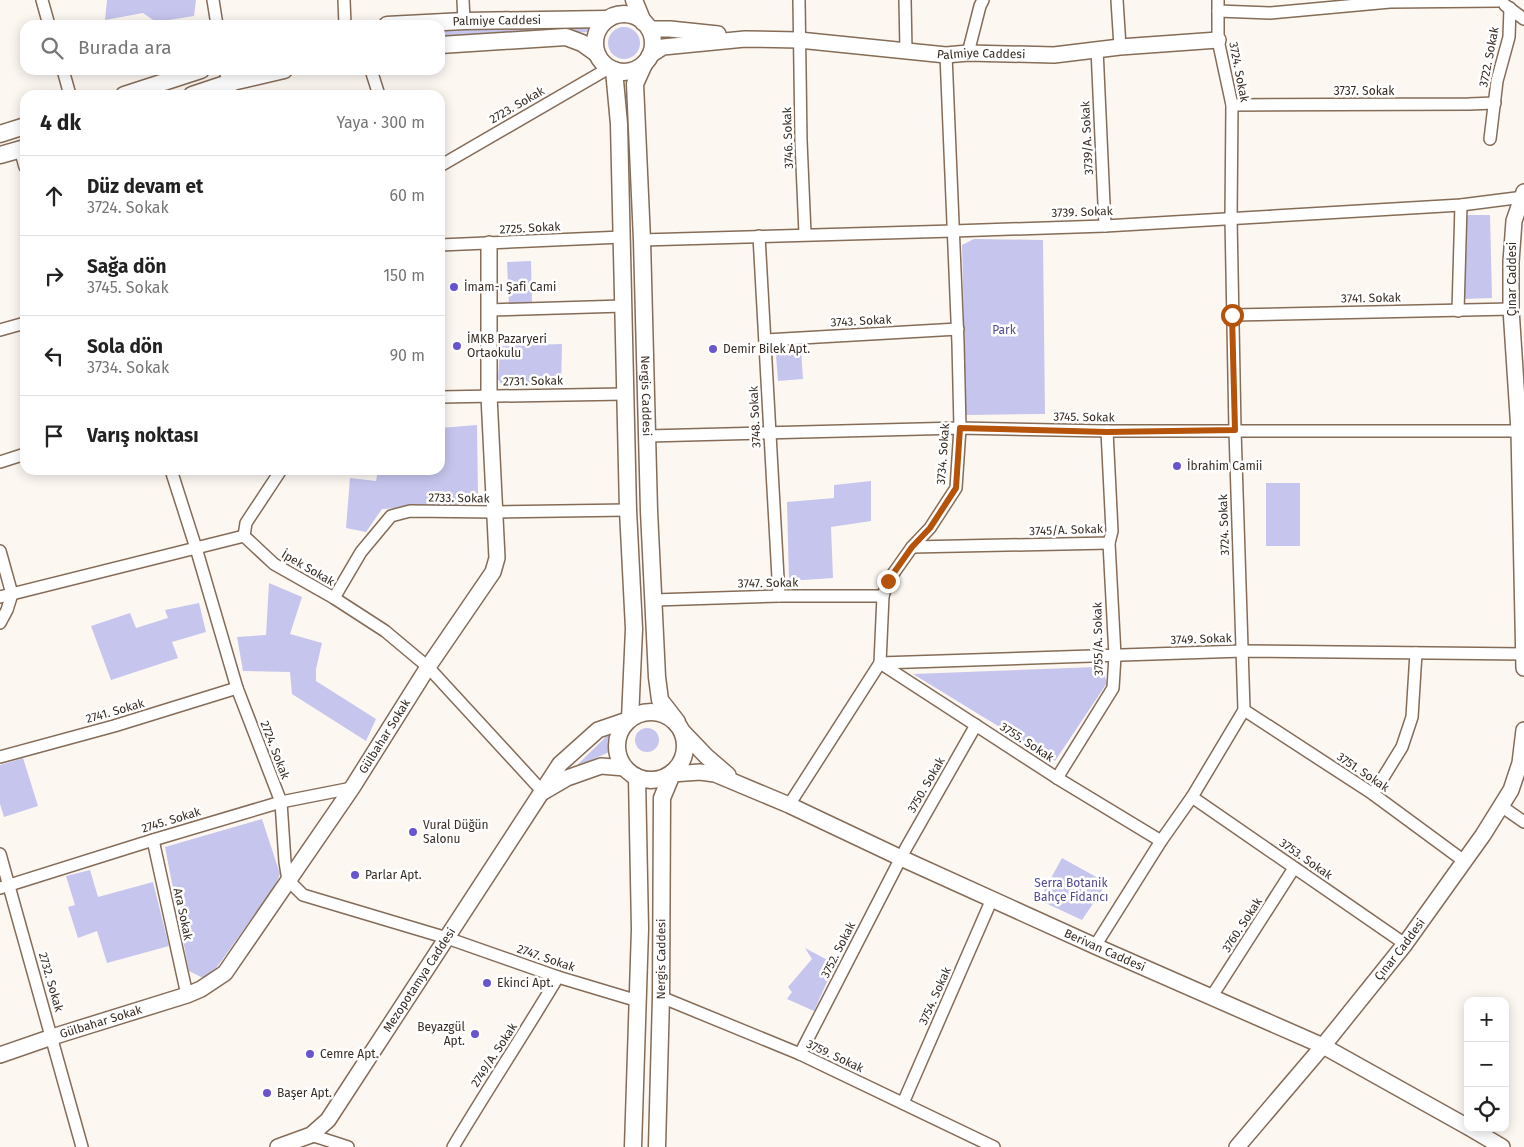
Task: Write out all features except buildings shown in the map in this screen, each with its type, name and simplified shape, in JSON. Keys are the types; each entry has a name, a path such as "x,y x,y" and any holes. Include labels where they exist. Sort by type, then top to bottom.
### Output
{"main road":[{"path":"610,18 616,0"},
{"path":"634,0 652,38 652,47 646,60 636,69 627,71 611,69 601,61 596,53 596,34 601,25 610,18 627,14 636,17 646,26"},
{"name":"Palmiye Caddesi","path":"445,22 610,18"},
{"name":"Palmiye Caddesi","path":"445,45 566,37 582,43 596,53"},
{"name":"Nergis Caddesi","path":"646,60 636,84 649,511 657,677 660,700 680,727"},
{"name":"Nergis Caddesi","path":"611,69 619,124 628,510 634,629 630,719"},
{"path":"139,90 186,75"},
{"path":"207,90 262,75"},
{"path":"0,134 20,128"},
{"path":"0,155 20,150"},
{"path":"644,712 656,712 667,715 680,727 686,743 685,755 680,766 672,774 661,779 649,780 631,773 618,754 617,742 620,732 630,719 644,712"},
{"name":"Nergis Caddesi","path":"631,773 640,929 633,1147"},
{"name":"Nergis Caddesi","path":"657,1147 661,997 662,798 672,774"}],"street":[{"path":"42,0 48,20"},
{"path":"213,0 216,20"},
{"path":"344,0 345,20"},
{"path":"463,0 464,21"},
{"name":"3746. Sokak","path":"799,0 805,234"},
{"path":"905,0 906,50"},
{"path":"968,53 983,0"},
{"path":"1117,0 1120,47"},
{"path":"1218,6 1270,13 1390,2 1498,0 1524,19"},
{"name":"3724. Sokak","path":"1218,6 1218,40 1232,105 1232,315 1244,710"},
{"name":"3722. Sokak","path":"1490,139 1497,81 1509,37 1510,8"},
{"name":"Palmiye Caddesi","path":"646,26 719,34 744,39"},
{"name":"Palmiye Caddesi","path":"646,60 663,47 744,39 799,40 946,55 968,53 1054,55 1097,49 1218,40"},
{"name":"3739/A. Sokak","path":"1097,49 1105,226"},
{"name":"3734. Sokak","path":"880,663 883,596 888,581 912,547 930,528 956,488 960,428 958,329 946,55"},
{"name":"2723. Sokak","path":"445,163 611,69"},
{"path":"64,75 69,90"},
{"path":"373,75 377,90"},
{"name":"3737. Sokak","path":"1232,105 1495,103"},
{"name":"3739. Sokak","path":"642,240 1105,226 1461,206 1523,195"},
{"name":"Çınar Caddesi","path":"1523,195 1514,221 1511,262 1511,309 1522,431 1524,668"},
{"path":"1458,311 1461,206"},
{"name":"3748. Sokak","path":"759,236 766,340 769,434 776,508 779,596"},
{"name":"2725. Sokak","path":"445,245 622,237"},
{"name":"Gülbahar Sokak","path":"0,1055 187,995 202,989 225,972 352,788 428,667 494,572 497,558 489,396 489,244"},
{"path":"489,310 623,306"},
{"name":"3741. Sokak","path":"1232,315 1511,309"},
{"path":"0,330 20,324"},
{"name":"3743. Sokak","path":"766,340 958,329"},
{"name":"2731. Sokak","path":"445,397 625,394"},
{"name":"3745. Sokak","path":"648,436 960,428 1107,432 1235,430 1522,431"},
{"name":"3745/A. Sokak","path":"912,547 1109,543 1112,531 1107,432"},
{"path":"0,462 20,456"},
{"name":"2724. Sokak","path":"173,475 237,688 280,802 288,880"},
{"path":"0,597 244,536 246,523 278,475"},
{"name":"2733. Sokak","path":"334,598 361,552 391,516 410,511 628,510"},
{"name":"İpek Sokak","path":"244,536 274,564 334,598 385,631 428,667 542,792"},
{"name":"3755/A. Sokak","path":"1057,778 1113,688 1115,656 1109,543"},
{"path":"0,551 12,594 0,623"},
{"name":"3747. Sokak","path":"654,600 779,596 883,596"},
{"name":"3749. Sokak","path":"880,663 1243,651 1524,654"},
{"path":"1373,794 1402,747 1412,717 1416,653"},
{"path":"789,805 880,663"},
{"name":"3755. Sokak","path":"880,663 1057,778 1161,841"},
{"name":"2741. Sokak","path":"0,757 114,726 237,688"},
{"path":"1095,946 1161,841 1192,796 1244,710"},
{"name":"3751. Sokak","path":"1244,710 1373,794 1464,861"},
{"name":"Mezopotamya Caddesi","path":"278,1147 311,1135 328,1120 560,764 580,744 598,730 630,719"},
{"name":"3750. Sokak","path":"901,858 976,725"},
{"path":"680,727 706,756 737,783"},
{"name":"Çınar Caddesi","path":"1237,1147 1323,1046 1405,944 1464,861 1511,790 1520,762 1524,730"},
{"name":"Mezopotamya Caddesi","path":"542,792 567,778 601,766 631,773"},
{"name":"Berivan Caddesi","path":"672,774 700,772 715,774 789,805 1095,946 1323,1046 1464,1125"},
{"name":"2745. Sokak","path":"5,886 280,802 352,788"},
{"name":"3753. Sokak","path":"1192,796 1405,944"},
{"path":"1501,806 1524,822"},
{"name":"Ara Sokak","path":"153,840 187,995"},
{"name":"2732. Sokak","path":"0,854 5,886 52,1037 82,1147"},
{"name":"3752. Sokak","path":"800,1054 901,858"},
{"name":"3760. Sokak","path":"1212,996 1294,868"},
{"path":"288,880 303,895 447,938"},
{"name":"3754. Sokak","path":"903,1103 992,899"},
{"name":"2747. Sokak","path":"447,938 558,977 638,1001"},
{"name":"2749/A. Sokak","path":"453,1147 558,977"},
{"name":"3759. Sokak","path":"661,997 800,1054 994,1147"},
{"name":"Berivan Caddesi","path":"1476,1132 1502,1147"},
{"path":"311,1135 348,1147"}],"green space":[{"path":"107,0 196,0 194,16 169,20 153,20 143,13 105,20"},
{"path":"593,24 594,32 445,36 445,28"},
{"path":"624,27 636,31 640,43 636,55 624,59 612,55 608,43 612,31"},
{"path":"1468,215 1490,215 1492,298 1463,299 1466,217"},
{"name":"Park","path":"974,239 1043,240 1045,414 966,415 962,245"},
{"path":"531,261 532,306 509,306 507,262"},
{"path":"562,344 561,385 503,387 498,379 500,346"},
{"path":"784,350 801,350 803,379 778,381 776,355"},
{"path":"477,425 478,495 470,504 382,509 366,532 346,528 350,478 376,481 377,475 445,475 445,428"},
{"path":"871,481 871,521 831,527 833,578 789,581 787,502 834,498 834,485"},
{"path":"1266,483 1300,483 1300,546 1266,546"},
{"path":"269,583 302,597 290,634 322,643 316,669 316,681 376,719 366,741 292,694 290,672 243,671 237,637 266,635"},
{"path":"199,603 206,632 172,642 178,658 111,680 91,626 130,613 136,628 168,618 165,610"},
{"path":"1096,667 1104,674 1107,683 1055,761 913,674"},
{"path":"647,728 656,731 659,740 656,749 647,752 638,749 635,740 638,731"},
{"path":"614,729 618,748 574,768"},
{"path":"23,758 38,806 4,817 0,804 0,765"},
{"path":"262,819 280,874 275,886 217,967 203,978 189,971 165,847"},
{"name":"Serra Botanik Bahçe Fidancı","path":"1062,858 1107,883 1082,920 1039,900"},
{"path":"90,870 98,897 153,882 169,946 107,963 97,931 78,938 68,907 75,905 66,876"},
{"path":"805,948 835,964 814,1011 787,999 792,992 788,987 812,959"}],"place":[{"name":"İmam-ı Şafi Cami","path":"454,287"},
{"name":"İMKB Pazaryeri Ortaokulu","path":"457,346"},
{"name":"Demir Bilek Apt.","path":"713,349"},
{"name":"İbrahim Camii","path":"1177,466"},
{"name":"Vural Düğün Salonu","path":"413,832"},
{"name":"Parlar Apt.","path":"355,875"},
{"name":"Ekinci Apt.","path":"487,983"},
{"name":"Beyazgül Apt.","path":"475,1034"},
{"name":"Cemre Apt.","path":"310,1054"},
{"name":"Başer Apt.","path":"267,1093"}],"route":[{"path":"888,581 912,547 930,528 956,488 960,428 1107,432 1235,430 1232,315"}]}
